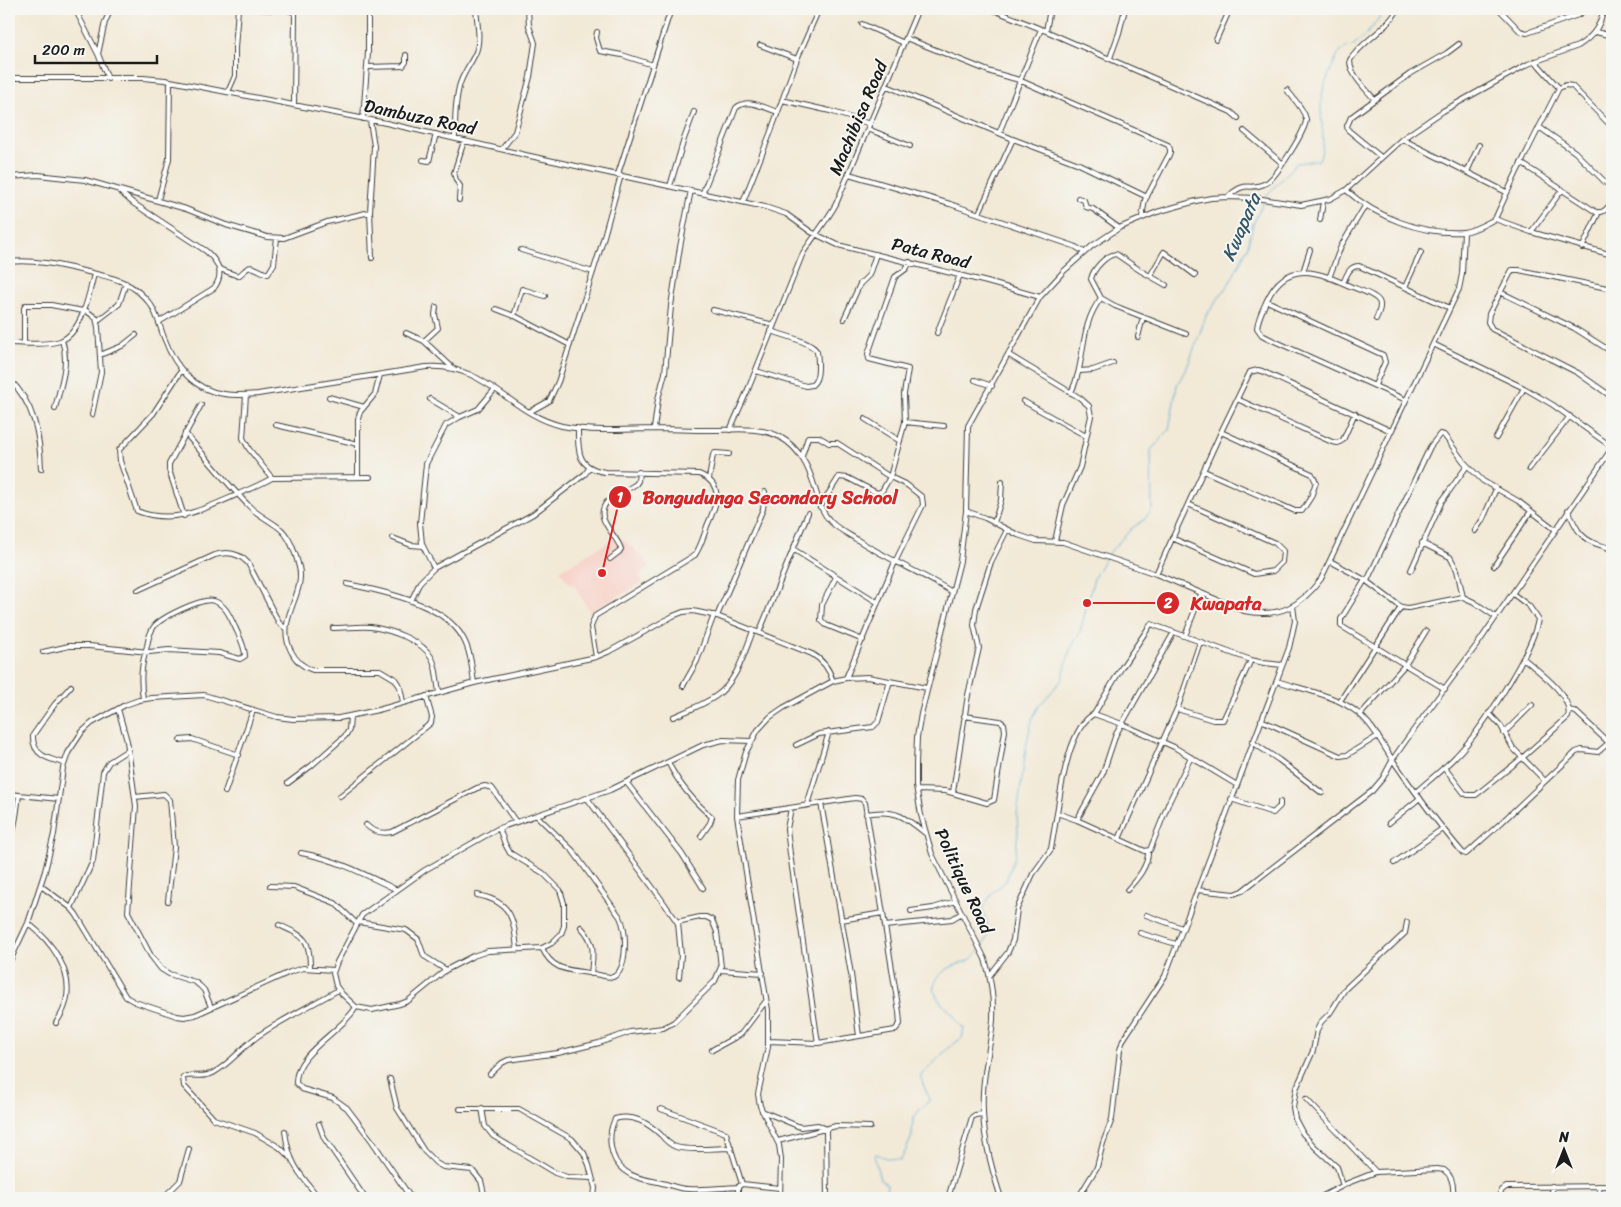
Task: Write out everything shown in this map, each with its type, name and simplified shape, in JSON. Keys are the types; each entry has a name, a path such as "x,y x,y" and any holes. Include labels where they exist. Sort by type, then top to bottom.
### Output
{"street":[{"path":"75,9 98,54 108,79"},
{"path":"98,54 105,22 111,9"},
{"path":"228,92 235,76 238,9"},
{"path":"256,9 288,10 295,14 294,105"},
{"path":"363,119 368,67 368,9"},
{"path":"455,139 455,117 459,89 464,73 478,46 476,9"},
{"path":"502,149 515,132 530,77 535,43 529,26 528,9"},
{"path":"529,412 550,400 558,382 593,272 620,175 671,9"},
{"path":"743,202 797,59 819,9"},
{"name":"Machibisa Road","path":"730,430 804,253 815,234 828,220 887,86 918,9"},
{"path":"991,9 1110,58 1231,112 1238,118"},
{"path":"1046,31 1050,9"},
{"path":"1110,58 1125,9"},
{"path":"1216,40 1230,9"},
{"path":"1375,100 1354,75 1350,60 1390,21 1398,9"},
{"path":"1498,9 1520,32 1527,33 1578,15 1586,9"},
{"path":"975,380 992,386 1040,297 1059,275 1084,252 1119,228 1142,217 1196,201 1228,197 1256,198 1301,205 1323,202 1339,195 1402,139 1443,111 1496,80 1535,61 1578,46 1596,32 1604,9"},
{"path":"862,24 991,72 1020,80 1168,145 1170,153 1147,197 1142,217"},
{"path":"999,133 1041,29"},
{"path":"597,32 596,38 602,51 653,65"},
{"path":"1596,32 1612,36"},
{"path":"1381,157 1348,128 1352,117 1410,74 1448,53 1459,44"},
{"path":"760,45 797,59"},
{"path":"368,67 403,66 406,62 406,55"},
{"path":"1535,61 1559,88"},
{"name":"Dambuza Road","path":"9,78 143,78 228,92 436,134 765,206 783,213 815,234"},
{"path":"158,200 168,159 170,81"},
{"path":"1495,219 1506,192 1559,88 1566,85 1572,86 1612,126"},
{"path":"887,86 1013,139 1079,164 1147,197"},
{"path":"1228,197 1240,187 1260,186 1270,181 1291,152 1306,122 1287,90"},
{"path":"782,100 830,111 869,126 910,146"},
{"path":"703,192 736,108 742,103 750,102 778,112"},
{"path":"670,186 694,112"},
{"path":"370,121 374,151 370,212 372,258"},
{"path":"1539,127 1575,152 1612,189"},
{"path":"1244,131 1282,164"},
{"path":"423,160 429,161 436,134"},
{"path":"979,213 1013,139"},
{"path":"1402,139 1506,192"},
{"path":"459,200 460,186 454,173 464,141"},
{"path":"1466,172 1479,145"},
{"path":"1521,163 1599,212 1604,211 1612,202"},
{"path":"849,174 979,213 1074,246 1084,252"},
{"path":"9,177 38,175 82,179 158,200 261,236 277,238 289,236 327,222 370,212"},
{"path":"117,190 133,204 206,251 216,261 220,269 220,279 214,288 159,322"},
{"path":"654,429 658,399 665,373 671,306 691,190"},
{"path":"1346,190 1365,206 1420,228 1464,232 1495,219 1531,232 1612,256"},
{"path":"1531,232 1562,190"},
{"path":"1078,198 1084,200 1086,207 1119,228"},
{"path":"1320,220 1323,202"},
{"path":"1329,278 1341,246 1365,206"},
{"path":"1582,248 1599,212"},
{"path":"966,511 1036,541 1064,542 1156,574 1244,611 1273,613 1293,606 1312,591 1321,579 1459,289 1464,232"},
{"name":"Pata Road","path":"815,234 838,245 1040,297"},
{"path":"220,269 238,276 250,268 268,274 274,264 277,238"},
{"path":"521,250 593,272"},
{"path":"1303,272 1310,250"},
{"path":"1150,276 1164,252 1195,275"},
{"path":"1405,287 1421,252"},
{"path":"844,319 860,284 869,275 876,254"},
{"path":"1166,285 1116,254 1111,255 1097,267 1092,276 1092,283 1101,298 1144,318 1186,334"},
{"path":"9,262 40,262 126,283 149,303 159,322 168,348 182,371 192,381 208,390 224,394 258,394 426,367 453,368 480,378 529,412 555,424 578,428 730,430 759,431 774,434 789,443 802,456 810,472 820,507 834,525 895,562 929,578 952,592"},
{"path":"820,507 839,477 848,478 877,493 882,491 890,477 905,422 904,394 908,369 869,359 868,354 895,277 906,269 910,262"},
{"path":"1343,283 1350,269 1360,266 1450,308"},
{"path":"1612,289 1515,270 1511,271 1489,314 1488,322 1492,328 1578,373 1612,397"},
{"path":"1376,319 1380,306 1377,299 1343,283 1312,272 1303,272 1292,274 1277,283 1257,323 1258,332 1262,335 1406,400"},
{"path":"9,343 56,342 62,340 74,330 84,310 94,274"},
{"path":"937,333 960,275"},
{"path":"97,320 119,304 126,283"},
{"path":"514,316 522,289 545,296"},
{"path":"1500,292 1574,328 1612,352"},
{"path":"1071,393 1080,371 1084,335 1094,308 1101,298"},
{"path":"1267,301 1383,355 1385,362 1375,386"},
{"path":"24,343 24,308 26,305 51,305 84,310 93,315 97,320 101,372 92,415"},
{"path":"424,341 438,328 435,315 436,307"},
{"path":"496,309 514,316 570,345"},
{"path":"713,310 774,325"},
{"path":"1138,337 1144,318"},
{"path":"756,371 806,386 814,384 817,378 817,354 814,348 804,342 771,331"},
{"path":"406,333 424,341 453,368"},
{"path":"100,355 122,346 136,335"},
{"path":"55,409 65,364 66,354 62,340"},
{"path":"1197,890 1234,894 1242,891 1372,791 1383,778 1392,759 1513,594 1612,447 1570,416 1524,388 1433,344"},
{"path":"1009,355 1089,406 1090,416 1080,467 1064,505 1055,541"},
{"path":"1080,371 1093,370 1113,363"},
{"path":"1156,574 1248,374 1258,370 1391,431"},
{"path":"182,371 153,414 118,450 137,511 174,517 184,516 195,513 272,478 370,477"},
{"path":"358,477 358,419 364,407 375,394 380,375"},
{"path":"9,379 20,391 34,420 39,439 41,469"},
{"name":"Politique Road","path":"992,386 968,426 966,511 959,566 926,688 917,737 917,790 920,815 932,854 985,959 990,976 993,993 993,1022 984,1077 983,1114 990,1164 1001,1198"},
{"path":"1496,438 1524,388"},
{"path":"434,568 423,546 420,523 426,464 444,427 478,409 495,389"},
{"path":"246,395 243,438 245,444 272,478"},
{"path":"328,397 364,407"},
{"path":"430,399 460,417"},
{"path":"1237,399 1338,443 1343,440 1355,413"},
{"path":"1022,401 1086,436"},
{"path":"184,516 168,468 170,459 201,405"},
{"path":"1529,469 1570,416"},
{"path":"865,419 900,441"},
{"path":"905,422 944,426"},
{"path":"276,425 358,444"},
{"path":"578,428 578,452 582,460 590,467 605,472 699,474 709,479 716,490 713,512 697,551 689,559 597,614 591,627 596,657"},
{"path":"1204,471 1296,511 1302,511 1311,497 1316,482 1312,474 1221,432"},
{"path":"184,433 251,508 282,530 298,562 299,582 285,628 288,645 294,658 303,666 313,670 380,670 395,679 400,687 403,702"},
{"path":"1445,689 1375,648 1340,624 1344,614 1366,581 1434,439 1440,434 1444,435 1467,466 1483,480 1513,498 1556,530"},
{"path":"802,456 808,437 820,437 829,443 841,445 890,477 915,490 924,500 877,602 846,678"},
{"path":"709,479 713,455 715,453 729,454"},
{"path":"1411,570 1442,501 1467,466"},
{"path":"411,601 420,582 434,568 532,514 584,474 590,467"},
{"path":"610,559 621,549 604,520 602,513 604,506 607,502 636,484 640,472"},
{"path":"994,523 1001,500 1002,482"},
{"path":"1475,530 1483,519 1496,489"},
{"path":"683,686 697,661 763,508 766,492"},
{"path":"1172,538 1254,574 1273,571 1282,562 1283,551 1275,543 1188,504"},
{"path":"1568,510 1576,530 1580,534 1592,542 1607,546 1612,550"},
{"path":"1494,566 1531,512"},
{"path":"759,633 808,513"},
{"path":"953,792 964,716 979,648 974,631 976,609 991,562 1007,530"},
{"path":"393,538 411,546 423,546"},
{"path":"1422,543 1450,556 1457,570 1463,597"},
{"path":"793,549 877,602"},
{"path":"138,590 215,555 224,553 234,554 244,558 248,563 279,623 285,628"},
{"path":"1330,561 1366,581 1401,607 1408,608 1463,597 1496,617"},
{"path":"836,577 822,605 821,620 826,625 863,640"},
{"path":"347,584 380,591 411,601 446,618 457,628 467,645 474,683"},
{"path":"1185,636 1201,594"},
{"path":"1416,792 1463,748 1489,713 1523,658 1538,619 1528,606 1513,594"},
{"path":"43,652 69,646 84,646 145,651 169,650 219,653 240,659 245,654 226,609 216,602 207,600 160,620 153,628 145,651 141,670 143,699"},
{"path":"1078,1198 1097,1167 1112,1119 1115,1105 1118,1060 1124,1040 1163,980 1252,742 1277,682 1294,634 1293,606"},
{"path":"1340,701 1401,607"},
{"path":"9,963 28,923 41,886 54,834 64,763 74,742 92,723 125,705 143,699 204,695 272,716 293,719 350,717 474,683 596,657 678,614 699,611 716,616 819,658 828,669 833,681"},
{"path":"990,976 1008,952 1013,940 1017,909 1033,874 1051,849 1066,762 1080,730 1090,716 1094,714 1150,625 1156,625 1252,660 1282,665"},
{"path":"333,628 365,627 383,630 406,638 420,646 433,660 439,692"},
{"path":"673,717 711,699 727,685 737,669 753,631"},
{"path":"1077,820 1103,773 1116,734 1174,632"},
{"path":"1360,715 1405,665 1426,632"},
{"path":"1119,839 1177,709 1200,642"},
{"path":"1444,767 1464,793 1473,796 1480,793 1568,717 1569,710 1564,697 1523,658"},
{"path":"1177,709 1213,720 1223,720 1252,660"},
{"path":"780,1198 781,1159 778,1141 762,1112 758,1094 769,1041 763,974 737,816 738,780 741,766 751,741 764,722 777,711 833,681 846,678 875,678 926,688"},
{"path":"796,745 819,734 867,728 876,725 890,682"},
{"path":"1277,682 1340,701 1360,715 1378,736 1392,759 1442,828 1463,853 1470,852 1576,752 1582,750 1598,752 1610,742 1576,712 1569,710"},
{"path":"64,763 43,757 35,746 33,735 55,704 71,686"},
{"path":"340,796 431,723 432,717 426,696"},
{"path":"1504,733 1532,706"},
{"path":"118,709 128,750 136,815 128,912 147,949 161,969 200,986 212,1007"},
{"path":"225,792 253,710"},
{"path":"1489,713 1501,726 1508,741 1545,782"},
{"path":"1094,714 1162,742 1237,785"},
{"path":"917,790 953,792 987,803 993,802 996,794 1004,724 1000,721 964,716"},
{"path":"288,783 311,766 345,736 349,730 350,717"},
{"path":"1261,720 1340,756 1378,736"},
{"path":"807,805 828,732"},
{"path":"180,740 197,740 239,755"},
{"path":"499,828 510,853 543,873 556,885 562,895 564,911 561,934 552,943 542,948 481,953 446,970 405,1002 372,1010 356,1007 338,990 334,980 334,970 365,912 425,870 499,828 610,790 710,743 723,740 751,741"},
{"path":"1252,742 1322,794"},
{"path":"71,908 93,861 103,772 109,762 128,750"},
{"path":"1127,890 1148,858 1148,851 1152,848 1170,802 1191,757"},
{"path":"668,762 684,791 712,818 701,836"},
{"path":"626,782 682,854 703,888"},
{"path":"366,825 370,830 377,832 392,832 477,788 485,786 492,788 516,822"},
{"path":"9,794 59,800"},
{"path":"135,797 164,794 170,800 174,847 168,902"},
{"path":"9,851 16,817 18,795"},
{"path":"587,798 677,922 680,932 681,956 679,977"},
{"path":"737,816 860,798 864,801 900,1024 895,1030 818,1043 769,1041"},
{"path":"1389,823 1420,798"},
{"path":"1231,799 1273,813 1280,806 1280,802"},
{"path":"821,803 842,920 859,1036"},
{"path":"791,808 787,829 796,903 818,1043"},
{"path":"866,814 889,812 912,821 926,834"},
{"path":"1057,813 1148,851"},
{"path":"537,816 573,851 624,924 626,938 625,950 618,975 610,977 567,970 556,966 549,960 542,948"},
{"path":"1394,863 1442,828"},
{"path":"301,853 333,861 397,890"},
{"path":"41,886 71,908 129,1000 181,1017 192,1016 298,969 334,970"},
{"path":"270,886 294,887 335,902 358,923 406,930 418,939 424,956 446,970"},
{"path":"476,895 495,901 507,909 511,916 517,950"},
{"path":"910,911 932,908 956,901"},
{"path":"842,920 883,913"},
{"path":"885,926 952,919 962,913"},
{"path":"1146,915 1182,928"},
{"path":"490,1074 508,1060 558,1053 599,1043 630,1032 666,1027 674,1022 715,982 721,970 717,932 712,920 700,917 677,922"},
{"path":"1342,1186 1336,1167 1304,1134 1295,1119 1293,1107 1296,1088 1313,1051 1317,1030 1321,1022 1330,1014 1345,989 1405,933 1407,922"},
{"path":"28,923 48,942 68,977 66,1002 56,1023"},
{"path":"280,925 301,935 305,939 309,950 310,968"},
{"path":"581,927 589,936 592,944 591,974"},
{"path":"1140,933 1176,944"},
{"path":"721,970 763,974"},
{"path":"291,1158 255,1133 214,1119 184,1086 184,1077 188,1075 203,1077 212,1074 264,1032 338,990"},
{"path":"712,1050 741,1034 766,1000"},
{"path":"356,1007 344,1023 313,1050 302,1064 295,1081 302,1089 333,1098 347,1108 411,1198"},
{"path":"390,1079 397,1108 424,1151 443,1167 472,1170 480,1182 485,1198"},
{"path":"1306,1099 1376,1172"},
{"path":"482,1108 485,1126 492,1136 555,1173 568,1177 592,1178"},
{"path":"460,1109 520,1108 564,1134 576,1142 590,1165 595,1188 594,1198"},
{"path":"662,1109 726,1133 740,1186 738,1198"},
{"path":"762,1112 800,1127 818,1125 826,1129"},
{"path":"948,1198 972,1117 983,1114"},
{"path":"731,1148 677,1148 651,1126 637,1119 615,1119 612,1125 611,1150 624,1171 634,1176 688,1189 740,1186 780,1188"},
{"path":"319,1124 324,1138 364,1198"},
{"path":"778,1141 841,1125 870,1127"},
{"path":"826,1129 827,1198"},
{"path":"285,1131 291,1158 299,1174 318,1198"},
{"path":"163,1198 180,1181 188,1149"},
{"path":"1320,1198 1342,1186 1376,1172 1444,1170 1452,1182 1453,1198"},
{"path":"1552,1186 1552,1198"},
{"path":"1599,1186 1600,1198"},
{"path":"1500,1198 1501,1191 1506,1187 1612,1186"}],"shaded area":[{"path":"618,536 631,546 650,566 639,576 643,582 590,612 574,585 571,585 560,571"}],"waterway":[{"name":"Kwapata","path":"1265,197 1297,163 1319,160 1323,145 1321,104 1328,76 1338,53 1355,44 1363,37 1376,23 1384,9"},
{"name":"Kwapata","path":"1107,555 1132,528 1144,520 1152,509 1151,450 1169,430 1177,385 1188,365 1206,316 1230,282 1242,259 1253,224 1264,201"},
{"name":"Kwapata","path":"981,947 988,933 982,909 993,892 1006,881 1015,856 1018,833 1017,815 1027,741 1033,717 1039,706 1062,680 1070,650 1080,632 1094,578 1105,558"},
{"name":"Kwapata","path":"895,1198 886,1192 887,1184 880,1180 874,1155 877,1154 886,1158 900,1160 905,1152 912,1136 913,1119 929,1101 921,1075 962,1038 964,1028 939,1000 934,989 937,978 952,967 971,959 979,950"}],"place":[{"name":"Bongudunga Secondary School","path":"602,573"},
{"name":"Kwapata","path":"1087,603"}]}
